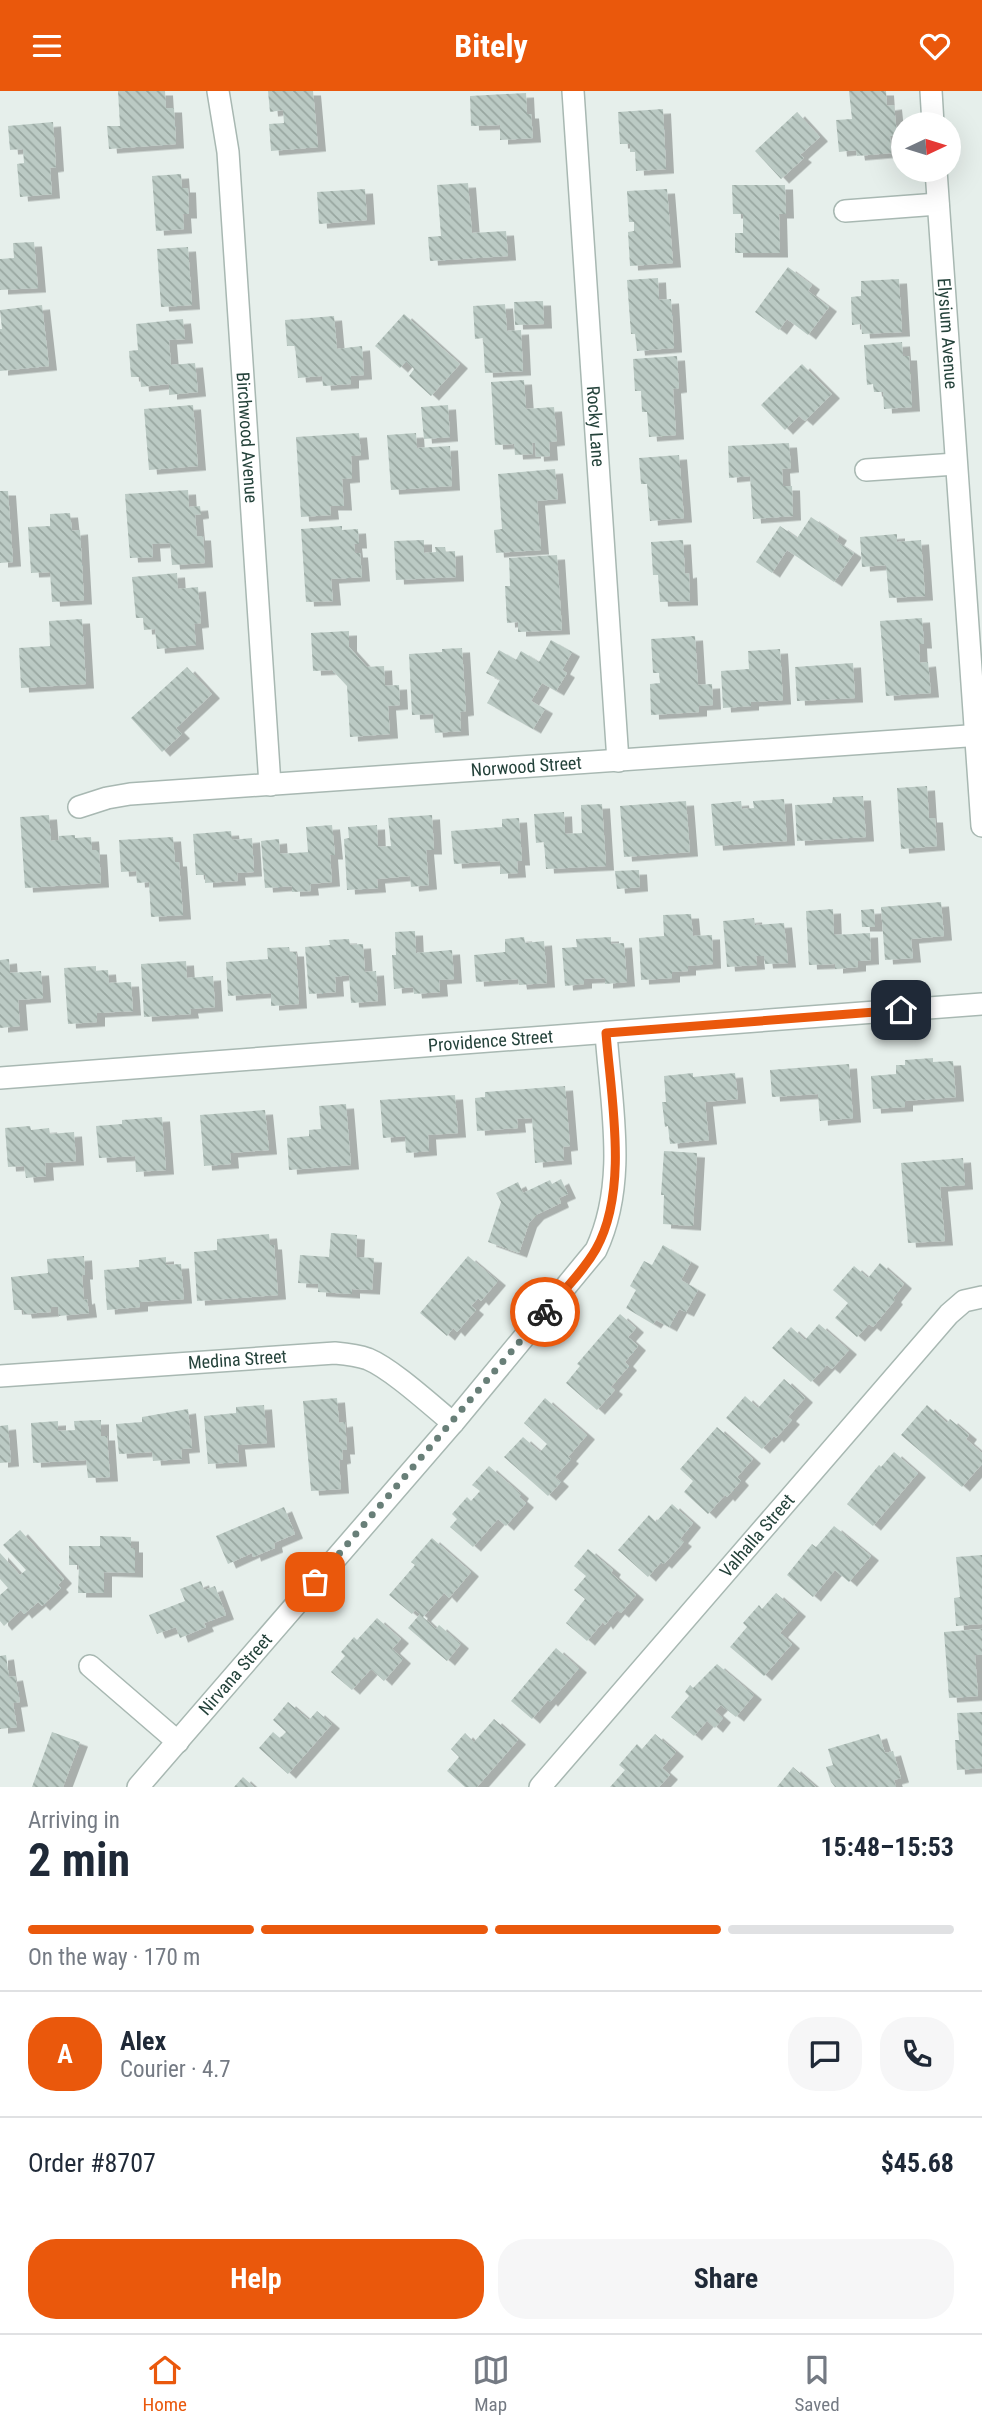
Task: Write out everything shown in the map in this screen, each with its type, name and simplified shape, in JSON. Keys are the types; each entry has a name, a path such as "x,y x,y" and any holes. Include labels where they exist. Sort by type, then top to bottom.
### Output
{"street":[{"name":"Birchwood Avenue","path":"218,91 228,152 270,785"},
{"name":"Rocky Lane","path":"573,91 618,761"},
{"path":"931,91 932,112"},
{"name":"Elysium Avenue","path":"937,182 956,464 979,735 982,826"},
{"path":"845,211 938,204"},
{"path":"866,470 956,464"},
{"name":"Norwood Street","path":"79,807 130,794 979,735"},
{"name":"Providence Street","path":"0,1078 982,1004"},
{"name":"Nirvana Street","path":"138,1787 453,1423 588,1261 607,1226 614,1190 615,1153 606,1033"},
{"name":"Valhalla Street","path":"540,1787 948,1314 964,1301 982,1297"},
{"name":"Medina Street","path":"0,1376 350,1354 368,1359 382,1367 453,1423"},
{"path":"90,1667 178,1742"}],"building":[{"path":"118,91 165,91 166,108 174,108 176,144 109,149 107,126 120,126"},
{"path":"268,91 313,91 318,147 271,151 269,124 284,123 283,110 270,112"},
{"path":"849,91 886,91 887,106 894,105 895,112 891,112 891,153 857,156 856,150 839,152 836,120 852,119"},
{"path":"526,93 527,114 531,114 533,138 500,140 500,125 471,126 470,96"},
{"path":"663,109 666,169 636,171 635,152 630,152 630,144 620,144 618,112"},
{"path":"797,112 820,137 800,155 804,158 781,179 755,151"},
{"path":"53,122 56,167 50,168 52,194 20,197 17,164 24,163 23,149 10,150 8,126"},
{"path":"181,174 182,188 188,188 189,214 183,214 184,229 156,231 152,176"},
{"path":"468,183 472,233 506,231 508,256 430,261 428,237 441,236 437,185"},
{"path":"732,185 785,185 786,214 779,214 780,253 735,253 735,233 743,233 743,214 733,214"},
{"path":"365,189 367,220 319,224 317,192"},
{"path":"667,189 673,263 630,266 628,232 634,231 634,222 629,222 627,191"},
{"path":"34,242 38,288 0,290 0,259 14,258 13,243"},
{"path":"188,247 192,305 161,307 157,249"},
{"path":"788,267 812,285 808,291 829,307 808,335 787,319 779,330 755,312"},
{"path":"658,278 659,300 671,299 674,348 637,351 635,334 631,334 627,280"},
{"path":"899,279 902,332 862,334 861,324 852,325 851,297 861,296 861,281"},
{"path":"543,301 544,324 515,325 514,302"},
{"path":"505,304 507,331 521,330 523,371 485,373 483,338 475,339 473,306"},
{"path":"42,305 49,366 0,371 0,310"},
{"path":"404,314 460,364 431,396 409,376 414,369 406,361 400,368 375,346"},
{"path":"334,316 337,349 362,346 364,375 351,376 351,384 323,386 322,376 298,378 295,346 287,346 285,320"},
{"path":"183,319 185,339 169,340 171,365 195,363 198,392 169,395 169,384 141,387 140,377 131,377 129,351 138,350 136,324"},
{"path":"902,342 903,356 909,356 912,407 884,409 883,392 874,392 873,384 867,385 864,345"},
{"path":"677,356 679,388 673,389 676,435 649,437 647,412 642,412 641,391 635,391 633,359"},
{"path":"802,364 832,394 805,421 799,416 785,430 761,405"},
{"path":"524,380 526,409 554,407 557,441 549,442 550,456 536,457 535,443 532,443 533,454 515,455 514,444 495,445 491,382"},
{"path":"193,405 198,466 149,470 144,409"},
{"path":"448,405 450,437 424,439 421,407"},
{"path":"359,433 361,455 351,456 352,478 342,479 344,506 330,506 331,515 301,517 296,437"},
{"path":"416,433 417,448 450,446 452,486 391,490 387,435"},
{"path":"789,443 791,468 782,469 783,486 792,486 793,516 753,519 750,476 729,478 728,446"},
{"path":"679,455 684,518 650,521 647,484 641,484 639,458"},
{"path":"555,469 558,499 537,501 541,550 496,553 494,530 502,529 498,474"},
{"path":"188,490 189,507 200,506 201,514 195,515 197,536 203,536 205,563 172,565 170,543 152,544 153,557 130,558 125,494"},
{"path":"0,491 8,491 13,562 0,563"},
{"path":"70,513 72,531 80,530 84,600 52,602 50,572 31,573 28,527 50,526 50,514"},
{"path":"811,517 839,536 836,541 854,553 834,582 787,550 772,573 756,562 780,526 797,538"},
{"path":"342,526 342,530 358,529 359,544 354,544 355,553 360,553 362,577 331,579 333,601 306,602 301,529"},
{"path":"897,534 897,542 921,540 925,596 889,598 886,565 862,567 860,537"},
{"path":"424,540 424,553 436,552 435,547 445,547 446,552 455,551 456,577 396,580 394,541"},
{"path":"683,540 685,574 689,573 690,601 660,602 658,575 653,575 651,542"},
{"path":"557,555 562,630 518,632 518,622 507,623 505,586 510,586 509,558"},
{"path":"177,573 178,589 198,587 201,623 194,624 196,645 157,649 155,629 144,630 143,618 136,618 132,577"},
{"path":"922,618 924,644 919,644 920,663 928,662 931,693 886,696 880,621"},
{"path":"82,619 86,684 21,688 19,648 50,646 49,621"},
{"path":"349,631 349,647 367,667 384,666 385,686 399,685 400,705 388,706 390,734 350,737 347,686 332,670 313,671 311,633"},
{"path":"695,636 698,685 712,684 713,705 699,706 699,712 651,715 650,684 660,683 659,673 653,673 651,639"},
{"path":"551,640 572,652 562,670 567,673 556,691 542,683 531,701 545,709 533,729 487,703 500,680 486,673 499,650 516,660 521,651 539,662"},
{"path":"462,648 466,711 460,712 461,731 435,733 433,714 412,715 409,654"},
{"path":"780,649 783,700 751,702 751,706 723,708 721,671 749,669 748,651"},
{"path":"853,663 855,698 797,701 795,667"},
{"path":"187,667 212,694 176,728 182,734 162,752 131,718"},
{"path":"927,786 929,818 935,818 937,846 901,849 897,788"},
{"path":"863,796 866,837 797,841 795,805 832,803 833,797"},
{"path":"784,799 787,841 715,846 711,804 741,801 742,809 754,808 753,801"},
{"path":"686,801 690,852 624,857 620,806"},
{"path":"602,804 606,866 546,869 544,842 536,843 534,814 564,812 565,834 582,833 581,805"},
{"path":"49,815 51,841 59,840 59,836 91,837 92,850 99,850 101,883 25,888 20,817"},
{"path":"432,815 434,850 426,850 429,885 411,887 410,876 377,879 378,888 347,890 344,839 349,838 348,827 377,825 378,847 391,846 388,818"},
{"path":"519,818 522,861 517,861 518,873 500,874 500,861 454,864 451,831 502,827 502,819"},
{"path":"332,825 335,855 330,855 332,882 310,884 311,891 292,892 292,886 265,888 261,841 279,839 280,854 308,852 306,827"},
{"path":"231,831 232,840 252,838 254,872 237,873 238,881 205,883 205,875 196,875 193,834"},
{"path":"173,837 175,862 179,862 183,915 151,917 149,882 137,883 136,871 121,872 119,840"},
{"path":"639,870 640,887 617,889 615,871"},
{"path":"941,902 944,936 911,939 913,958 885,960 881,907"},
{"path":"833,909 834,935 870,933 871,960 858,961 858,967 835,969 835,964 809,965 806,911"},
{"path":"874,909 875,927 862,927 861,910"},
{"path":"691,914 693,936 712,935 713,964 688,966 688,971 672,972 672,978 641,980 639,938 664,936 663,915"},
{"path":"754,918 755,925 784,923 788,963 765,964 764,956 756,956 757,965 727,967 723,921"},
{"path":"415,931 416,953 452,950 454,979 439,980 440,992 414,994 413,987 394,989 392,955 396,955 395,932"},
{"path":"524,937 525,943 544,941 547,983 519,985 518,979 476,982 474,955 505,952 505,939"},
{"path":"611,937 611,944 624,943 627,982 605,984 605,978 584,979 584,984 565,986 562,948 577,947 576,939"},
{"path":"349,939 350,945 363,944 365,972 376,971 378,1001 351,1003 349,975 335,977 336,992 309,994 305,947 330,945 329,940"},
{"path":"289,947 290,952 296,952 299,1004 271,1006 271,993 228,996 226,962 268,959 267,948"},
{"path":"9,959 10,973 41,971 43,998 18,1000 20,1026 0,1028 0,960"},
{"path":"186,961 187,978 213,976 215,1007 190,1009 191,1014 144,1017 141,964"},
{"path":"96,966 96,971 108,970 109,983 131,982 133,1011 97,1013 97,1022 68,1024 64,968"},
{"path":"933,1058 933,1062 953,1061 956,1097 905,1101 905,1107 873,1109 871,1076 896,1074 896,1065 905,1065 905,1060"},
{"path":"849,1064 853,1118 820,1121 818,1094 772,1097 770,1070"},
{"path":"693,1073 693,1077 735,1073 738,1099 705,1102 709,1140 670,1144 662,1102 666,1102 664,1076"},
{"path":"565,1086 570,1146 563,1147 564,1160 535,1163 532,1118 517,1119 518,1128 477,1131 475,1098 485,1097 485,1092"},
{"path":"455,1095 458,1133 428,1135 429,1151 406,1153 405,1136 383,1138 380,1100"},
{"path":"346,1104 351,1165 289,1170 287,1138 309,1136 309,1130 321,1129 319,1106"},
{"path":"265,1110 269,1150 230,1153 231,1164 204,1166 200,1115"},
{"path":"162,1117 166,1170 136,1172 135,1156 99,1158 96,1126 122,1124 122,1120"},
{"path":"30,1126 31,1130 49,1128 50,1134 74,1132 76,1161 45,1163 46,1176 26,1178 24,1166 8,1167 5,1128"},
{"path":"664,1151 697,1153 693,1226 663,1224 664,1195 661,1195"},
{"path":"963,1158 965,1185 940,1187 945,1241 908,1243 901,1163"},
{"path":"561,1179 568,1194 559,1198 561,1203 536,1215 529,1223 519,1253 488,1242 501,1202 496,1193 518,1182 523,1193 550,1180 552,1184"},
{"path":"331,1233 357,1235 356,1257 374,1258 372,1290 352,1289 352,1294 318,1292 318,1284 298,1283 300,1255 329,1257"},
{"path":"269,1234 270,1245 274,1245 278,1295 197,1301 194,1252 217,1250 217,1239"},
{"path":"663,1245 691,1262 681,1280 698,1290 686,1312 679,1309 669,1327 656,1320 653,1324 626,1308 636,1290 630,1286 644,1261 652,1265"},
{"path":"84,1256 84,1300 87,1299 89,1313 59,1316 58,1307 51,1307 51,1312 24,1314 23,1310 14,1310 11,1277 48,1273 47,1259"},
{"path":"468,1256 498,1281 481,1301 478,1298 471,1306 476,1310 457,1332 453,1328 447,1336 420,1313"},
{"path":"166,1257 166,1265 181,1264 184,1299 140,1302 140,1307 107,1310 104,1270 139,1267 139,1260"},
{"path":"880,1263 904,1284 873,1327 869,1324 857,1337 835,1318 848,1303 833,1290 854,1266 868,1278"},
{"path":"620,1314 636,1328 628,1337 638,1346 625,1362 629,1366 611,1387 615,1390 597,1410 566,1383 580,1366 577,1364"},
{"path":"819,1324 849,1350 832,1369 827,1365 811,1382 772,1348 791,1327 805,1340"},
{"path":"784,1379 805,1398 788,1417 792,1420 762,1449 726,1418 745,1396 758,1408"},
{"path":"337,1398 339,1423 345,1422 347,1450 342,1450 343,1459 339,1460 341,1489 311,1491 303,1401"},
{"path":"545,1398 587,1435 555,1477 561,1482 548,1496 504,1457 523,1437 540,1452 547,1444 524,1423"},
{"path":"264,1405 267,1443 237,1445 239,1462 208,1464 204,1416 236,1413 236,1407"},
{"path":"927,1405 947,1423 950,1419 969,1435 966,1439 982,1453 982,1464 962,1487 901,1435"},
{"path":"188,1409 192,1448 181,1449 182,1459 153,1461 152,1452 119,1454 116,1424 142,1422 142,1417"},
{"path":"101,1420 101,1436 107,1436 110,1477 88,1478 86,1460 33,1463 31,1423 58,1421 58,1431 75,1430 74,1421"},
{"path":"8,1425 11,1462 0,1463 0,1426"},
{"path":"717,1427 753,1459 737,1477 741,1481 708,1514 684,1492 693,1481 680,1469"},
{"path":"894,1452 918,1473 873,1526 847,1504 879,1465 881,1467"},
{"path":"489,1466 521,1494 519,1497 526,1503 506,1526 498,1519 473,1547 450,1527 457,1519 452,1514 467,1497 471,1501 480,1491 472,1485"},
{"path":"672,1504 693,1523 680,1539 684,1542 648,1577 618,1550 649,1515 656,1522"},
{"path":"284,1507 295,1534 274,1543 275,1548 253,1557 252,1553 228,1564 216,1536"},
{"path":"834,1526 871,1556 849,1582 835,1570 813,1597 787,1575 812,1544 816,1547"},
{"path":"20,1530 64,1579 58,1585 61,1588 42,1606 38,1602 24,1614 21,1610 4,1626 0,1621 0,1595 8,1588 0,1579 0,1553 20,1575 26,1570 3,1545"},
{"path":"100,1536 131,1537 131,1548 135,1548 135,1573 104,1572 104,1593 78,1593 79,1565 69,1565 69,1546 100,1546"},
{"path":"432,1538 471,1572 449,1598 444,1593 423,1617 436,1629 439,1625 461,1644 447,1661 408,1628 420,1614 415,1610 412,1614 389,1595 415,1565 411,1562"},
{"path":"588,1549 613,1570 611,1573 636,1595 621,1613 617,1610 605,1625 603,1622 587,1641 566,1623 585,1599 574,1590 586,1576 574,1566"},
{"path":"982,1555 982,1624 956,1626 954,1598 960,1597 956,1557"},
{"path":"201,1581 204,1590 215,1586 226,1615 204,1623 206,1627 180,1638 176,1627 157,1634 149,1615 185,1601 180,1589"},
{"path":"776,1593 798,1612 780,1633 792,1644 764,1676 730,1647 747,1627 743,1623 759,1605 762,1609"},
{"path":"377,1618 401,1639 392,1649 403,1659 384,1681 371,1669 352,1690 331,1672 345,1656 341,1652 354,1637 357,1640"},
{"path":"982,1629 982,1655 975,1655 978,1696 949,1698 944,1632"},
{"path":"556,1648 579,1668 532,1719 511,1701"},
{"path":"6,1655 9,1677 15,1676 20,1702 13,1703 17,1727 0,1729 0,1656"},
{"path":"717,1664 754,1695 736,1717 721,1705 715,1711 723,1718 715,1728 707,1721 694,1736 671,1717 689,1696 685,1692 690,1685 693,1688"},
{"path":"288,1702 309,1720 317,1711 332,1724 288,1774 259,1748 273,1732 280,1738 286,1732 273,1720"},
{"path":"982,1712 982,1768 957,1770 957,1713"},
{"path":"494,1719 518,1740 477,1787 465,1787 447,1771 459,1757 451,1749 465,1733 474,1742"},
{"path":"52,1732 80,1742 63,1787 32,1787"},
{"path":"655,1734 676,1752 662,1768 670,1775 659,1787 610,1787 625,1770 619,1765 637,1744 642,1749"},
{"path":"879,1734 885,1753 893,1751 901,1778 894,1780 896,1787 835,1787 826,1767 833,1765 828,1749"},
{"path":"793,1767 816,1787 777,1787"},
{"path":"243,1777 254,1787 234,1787"}],"way so far":[{"path":"315,1582 545,1312"}],"route":[{"path":"545,1312 596,1250 611,1210 615,1153 606,1033 901,1010"}]}
